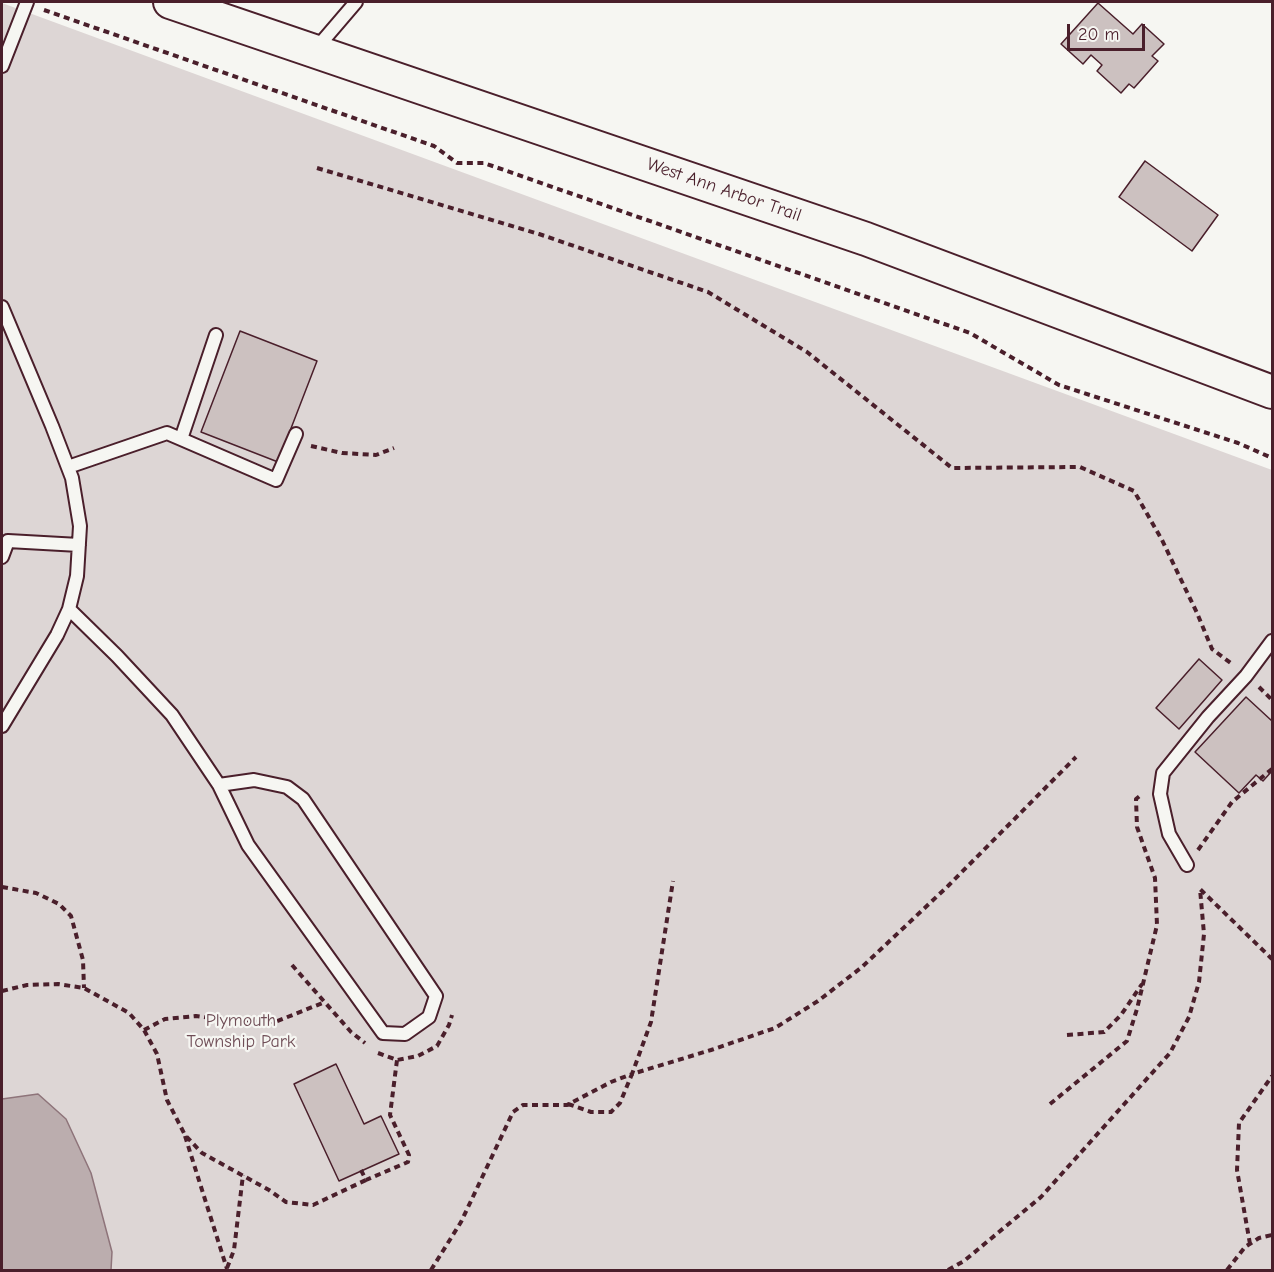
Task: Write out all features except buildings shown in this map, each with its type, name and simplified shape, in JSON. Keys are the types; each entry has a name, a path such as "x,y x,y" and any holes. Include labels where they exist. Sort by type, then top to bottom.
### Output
{"street":[{"name":"West Ann Arbor Trail","path":"170,2 866,239 1272,392"}],"lane":[{"path":"2,66 26,2"},
{"path":"314,51 356,2"},
{"path":"2,307 72,478 80,526 77,576 69,609 57,635 2,726"},
{"path":"181,439 216,335"},
{"path":"68,467 167,433 276,480 295,438"},
{"path":"2,557 8,541 79,545"},
{"path":"69,609 172,715 219,785 248,845 383,1033 405,1034 429,1017 436,996 303,799 287,787 255,780 219,785"},
{"path":"1187,865 1169,834 1160,794 1163,773 1208,717 1246,676 1272,641"}],"path":[{"path":"26,2 434,146 457,163 484,163 970,333 1059,385 1238,443 1272,459"},
{"path":"317,168 539,234 708,292 807,352 952,468 1080,468 1134,491 1162,540 1212,649"},
{"path":"295,438 342,453 376,455 394,448"},
{"path":"431,1270 461,1222 513,1112 522,1105 568,1104 632,1074 775,1028 818,1001 862,968 948,886 1076,757"},
{"path":"1272,769 1232,801 1187,865 1200,889 1272,959"},
{"path":"1050,1104 1127,1041 1157,925 1155,878 1137,827 1136,799 1163,773"},
{"path":"568,1104 591,1112 611,1112 620,1103 651,1022 673,881"},
{"path":"2,887 36,893 59,904 71,916 83,960 84,988"},
{"path":"948,1270 964,1261 1041,1197 1170,1053 1189,1017 1199,982 1204,934 1200,889"},
{"path":"1067,1035 1104,1032 1121,1015 1144,981"},
{"path":"2,991 27,985 58,984 84,988 129,1013 144,1030 157,1054 167,1100 185,1135 227,1270"},
{"path":"144,1030 165,1019 196,1016 232,1021 275,1022 325,1002"},
{"path":"185,1135 202,1153 286,1202 313,1205 408,1162 410,1155 390,1115 397,1060"},
{"path":"1250,1244 1237,1170 1239,1123 1272,1076"},
{"path":"361,1170 366,1180"},
{"path":"227,1270 234,1250 243,1175"},
{"path":"1227,1270 1245,1247 1259,1238 1272,1234"}],"green space":[{"name":"Plymouth Township Park","path":"2,3 1272,470 1272,1270 2,1270"}],"shaded area":[{"path":"38,1094 66,1119 91,1173 112,1252 111,1270 2,1270 2,1099"}]}
